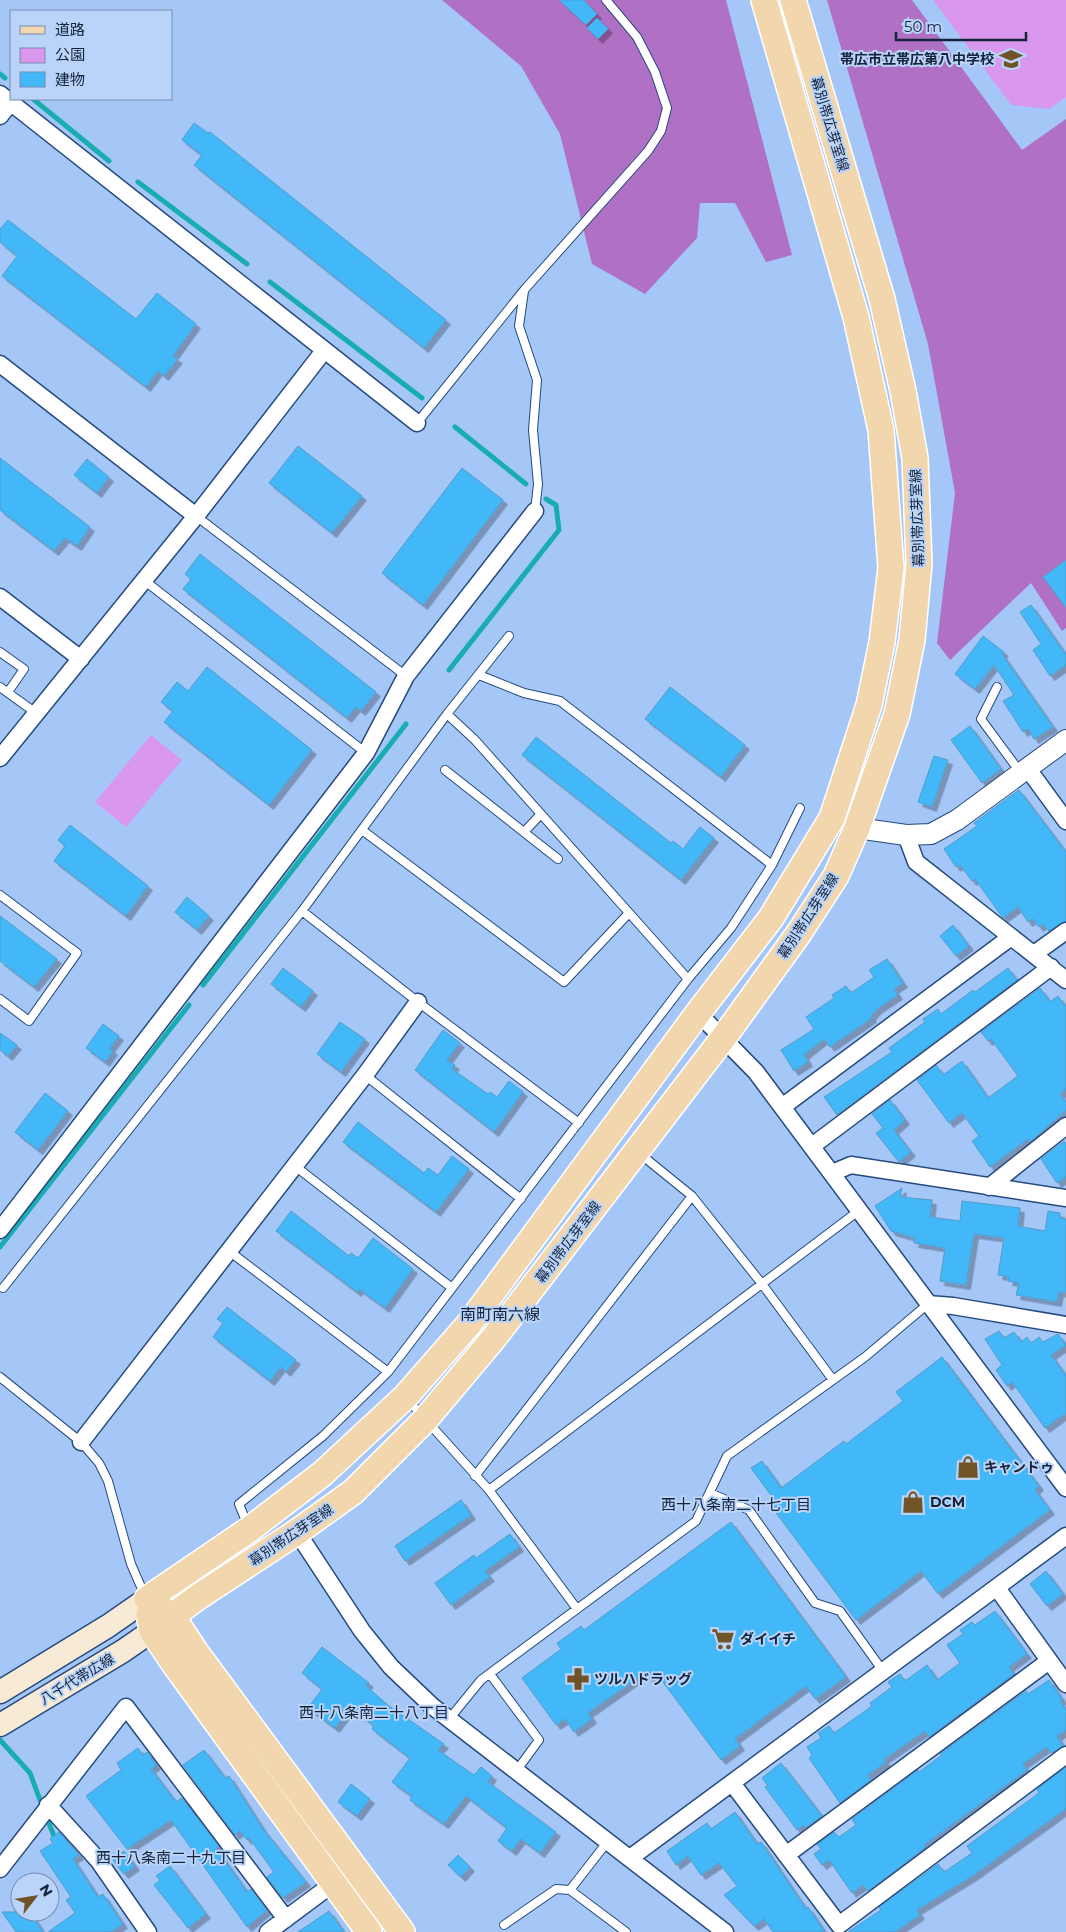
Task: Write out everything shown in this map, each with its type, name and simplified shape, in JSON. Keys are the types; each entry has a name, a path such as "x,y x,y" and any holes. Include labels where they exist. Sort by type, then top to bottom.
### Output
{"main road":[{"name":"幕別帯広芽室線","path":"146,1599 250,1530 322,1474 405,1397 469,1324 698,1013 771,918 832,818 869,705 882,642 891,568 882,430 856,317 764,0"},
{"name":"幕別帯広芽室線","path":"152,1630 353,1492 425,1420 493,1339 724,1037 799,933 836,876 857,828 897,714 912,640 919,564 915,458 903,390 882,299 793,0"},
{"path":"146,1599 172,1616 195,1651 402,1932"},
{"path":"146,1599 152,1630 369,1932"},
{"name":"八千代帯広線","path":"0,1692 108,1626 146,1599"},
{"name":"八千代帯広線","path":"0,1725 123,1651 152,1630"}],"street":[{"path":"0,116 5,98 323,352 417,423"},
{"path":"0,758 145,581 323,352"},
{"path":"0,364 196,516"},
{"path":"0,1230 366,753 406,676 535,511"},
{"path":"0,597 81,659"},
{"path":"832,818 857,828 906,835 930,834 957,820 1066,740"},
{"path":"1024,771 1066,821"},
{"path":"906,835 916,862 1066,980"},
{"path":"1034,954 1066,930"},
{"path":"782,1107 1011,937"},
{"path":"812,1146 1051,967"},
{"path":"81,1442 365,1075 418,1002"},
{"path":"698,1013 724,1037 756,1072 861,1209 928,1304 1066,1488"},
{"path":"989,1187 1066,1126"},
{"path":"832,1173 851,1165 1066,1198"},
{"path":"928,1304 953,1306 1066,1325"},
{"path":"297,1532 362,1631 391,1667 432,1706 725,1932"},
{"path":"630,1858 1066,1536"},
{"path":"996,1588 1066,1684"},
{"path":"786,1855 1049,1661"},
{"path":"0,1869 126,1707 286,1919"},
{"path":"732,1783 839,1924 1066,1755"},
{"path":"48,1805 98,1860 142,1930"},
{"path":"268,1932 354,1868"}],"lane":[{"path":"417,423 525,289 648,150 661,131 667,108 655,72 637,36 606,0"},
{"path":"525,289 519,326 537,380 533,430 538,484 535,511"},
{"path":"196,516 406,676"},
{"path":"145,581 366,753"},
{"path":"3,1288 302,911 447,714 509,636"},
{"path":"0,652 24,669 8,692"},
{"path":"478,674 524,693 560,701 772,865"},
{"path":"0,686 36,714"},
{"path":"997,688 981,719 1024,771"},
{"path":"447,714 476,740 688,979"},
{"path":"445,770 558,859"},
{"path":"250,1530 238,1504 323,1436 388,1372 688,979 731,928 772,865 800,808"},
{"path":"524,832 541,814"},
{"path":"362,830 564,982 629,912"},
{"path":"0,895 77,953 28,1021 0,999"},
{"path":"302,911 418,1002 579,1123"},
{"path":"365,1075 521,1199"},
{"path":"637,1151 692,1196 762,1284 833,1380"},
{"path":"295,1166 452,1288"},
{"path":"475,1476 692,1196"},
{"path":"489,1490 861,1209"},
{"path":"229,1251 388,1372"},
{"path":"450,1718 481,1680 696,1521 727,1456 833,1380 928,1304"},
{"path":"0,1377 81,1442 99,1463 108,1481 131,1564 146,1599"},
{"path":"405,1397 489,1490 577,1609"},
{"path":"710,1493 749,1510 815,1603 840,1611 884,1671"},
{"path":"490,1674 539,1740 517,1770"},
{"path":"570,1890 608,1841"},
{"path":"504,1925 556,1889 570,1890 626,1932"}],"green space":[{"name":"帯広市立帯広第八中学校","path":"933,0 1066,0 1066,97 1049,109 1011,105"},
{"path":"151,735 182,760 126,827 95,802"}],"shaded area":[{"path":"442,0 726,0 792,255 766,262 735,203 700,203 697,238 645,294 592,264 560,134 521,66"},
{"path":"827,0 912,0 1022,150 1066,119 1066,628 1062,631 1031,583 950,660 937,643 955,493 928,344"}],"building":[{"path":"559,0 584,0 597,14 586,25"},
{"path":"597,18 608,29 598,39 587,28"},
{"path":"194,123 208,133 210,132 446,320 424,348 194,165 202,155 182,140"},
{"path":"8,220 136,319 157,293 196,324 173,356 178,359 164,376 158,371 146,387 2,276 17,256 0,242 0,229"},
{"path":"298,446 362,496 332,533 269,483"},
{"path":"0,458 90,527 77,546 65,538 54,551 0,510"},
{"path":"87,459 109,477 97,493 74,475"},
{"path":"462,468 503,500 423,605 382,573"},
{"path":"200,554 376,692 361,711 356,707 347,718 183,589 191,579 185,574"},
{"path":"1066,560 1066,608 1043,577"},
{"path":"1031,605 1066,655 1066,665 1050,676 1033,650 1041,644 1020,612"},
{"path":"983,636 1004,652 1002,654 1053,727 1034,739 1028,729 1023,732 1003,701 1014,695 994,665 975,689 955,674"},
{"path":"207,667 312,750 269,805 164,722 173,711 161,702 177,682 188,691"},
{"path":"670,687 745,745 721,777 645,719"},
{"path":"970,726 1001,769 982,783 951,740"},
{"path":"536,737 671,843 673,841 683,849 700,827 714,838 681,880 522,755"},
{"path":"934,756 948,760 932,807 918,802"},
{"path":"1019,790 1066,852 1066,921 1049,931 1043,924 1039,927 1033,919 1028,922 1018,907 1003,918 975,879 972,881 960,865 956,867 944,849 977,826 974,823"},
{"path":"70,825 148,886 126,916 54,861 65,846 58,840"},
{"path":"187,897 209,916 197,930 175,912"},
{"path":"0,916 57,959 34,987 0,961"},
{"path":"953,925 969,946 956,956 940,936"},
{"path":"887,959 903,983 894,989 898,995 877,1009 871,1016 872,1018 830,1047 824,1039 804,1055 808,1062 794,1071 781,1050 814,1029 806,1017 834,998 832,995 846,986 851,993 874,977 869,970"},
{"path":"283,968 313,991 301,1007 271,984"},
{"path":"1008,968 1017,980 837,1115 824,1097 892,1052 889,1048 925,1022 923,1019 938,1009 941,1014 973,990 975,992"},
{"path":"1040,988 1050,1002 1058,996 1066,1007 1066,1089 1060,1094 1066,1102 1066,1110 1030,1142 1028,1139 990,1167 972,1141 979,1136 962,1113 949,1123 917,1080 936,1065 943,1075 962,1061 988,1098 1018,1076 991,1039 988,1041 981,1032"},
{"path":"340,1022 365,1039 341,1072 317,1054"},
{"path":"103,1024 119,1036 110,1048 113,1051 105,1062 86,1048"},
{"path":"443,1030 460,1043 447,1060 455,1065 452,1069 488,1094 490,1092 497,1097 509,1081 523,1092 494,1132 415,1070"},
{"path":"0,1033 17,1045 8,1056 0,1050"},
{"path":"45,1093 68,1111 38,1150 15,1132"},
{"path":"890,1100 905,1120 894,1130 911,1152 899,1162 876,1133 883,1128 872,1114"},
{"path":"358,1122 424,1173 428,1168 438,1175 452,1156 469,1169 436,1212 343,1142"},
{"path":"1064,1141 1066,1144 1066,1177 1057,1183 1041,1159"},
{"path":"902,1188 900,1197 932,1200 930,1217 960,1221 962,1201 1020,1208 1018,1226 1045,1231 1048,1211 1060,1213 1060,1218 1066,1219 1066,1293 1059,1292 1057,1302 1016,1295 1019,1283 1008,1281 1009,1277 998,1275 1004,1238 974,1234 966,1285 940,1281 945,1248 914,1243 915,1238 891,1231 875,1206"},
{"path":"291,1211 349,1256 351,1253 358,1258 373,1238 413,1269 385,1308 359,1289 357,1292 276,1231"},
{"path":"227,1307 296,1360 286,1372 281,1367 270,1381 213,1337 223,1323 217,1319"},
{"path":"999,1331 1004,1338 1014,1332 1021,1342 1027,1337 1031,1343 1039,1337 1043,1342 1058,1334 1066,1345 1051,1355 1066,1376 1066,1413 1045,1428 1012,1382 1007,1386 996,1370 1002,1365 985,1339"},
{"path":"942,1357 1039,1486 1035,1490 1050,1510 938,1594 921,1571 856,1620 771,1506 776,1502 751,1468 762,1461 781,1488 844,1441 846,1444 903,1401 896,1392"},
{"path":"461,1500 471,1515 405,1561 395,1546"},
{"path":"731,1522 846,1677 815,1699 806,1686 735,1739 740,1746 721,1760 657,1674 650,1680 645,1673 588,1713 592,1719 574,1732 565,1719 556,1725 522,1678 561,1649 557,1643 581,1626 584,1630"},
{"path":"510,1534 519,1547 485,1571 490,1577 451,1605 435,1583 474,1555 476,1558"},
{"path":"1046,1571 1063,1594 1047,1606 1030,1584"},
{"path":"995,1611 1027,1654 1009,1667 1014,1674 929,1737 925,1731 884,1759 886,1762 868,1775 871,1780 840,1803 809,1758 812,1755 807,1747 821,1738 818,1733 829,1726 834,1733 872,1706 870,1703 892,1687 888,1682 900,1674 905,1681 927,1665 937,1680 960,1663 947,1645 963,1634 960,1630 972,1622 975,1625"},
{"path":"322,1647 369,1683 366,1686 389,1706 444,1744 438,1750 474,1775 481,1767 492,1776 488,1782 556,1832 540,1853 521,1839 512,1851 498,1841 507,1828 466,1796 444,1824 410,1800 412,1796 392,1782 410,1758 372,1729 374,1726 351,1707 335,1728 308,1708 322,1689 302,1673"},
{"path":"1049,1680 1062,1699 1060,1701 1066,1710 1066,1730 1057,1736 1063,1746 1051,1753 1047,1747 1023,1764 1027,1770 924,1845 926,1847 868,1891 863,1885 852,1893 829,1860 822,1865 814,1854 821,1849 817,1844 834,1832 839,1837 856,1825 852,1819 918,1770 919,1772 942,1755 940,1754 1026,1691 1028,1694"},
{"path":"138,1748 143,1755 147,1752 156,1765 151,1769 176,1802 182,1798 219,1846 216,1848 247,1892 251,1889 267,1910 247,1927 171,1820 127,1849 86,1796 121,1770 117,1763"},
{"path":"204,1750 225,1778 229,1776 263,1829 306,1882 283,1898 267,1877 274,1872 249,1838 247,1840 240,1831 235,1835 183,1765"},
{"path":"781,1763 822,1816 805,1828 803,1825 797,1830 765,1787 768,1786 762,1778"},
{"path":"1066,1767 1066,1809 974,1875 917,1910 920,1915 895,1932 848,1932 881,1910 879,1907 938,1864 944,1872 972,1853 967,1846 1039,1793 1037,1789"},
{"path":"351,1784 370,1799 357,1816 338,1802"},
{"path":"735,1812 757,1844 761,1842 806,1909 808,1907 825,1932 773,1932 764,1919 754,1926 724,1895 737,1886 719,1863 701,1875 688,1856 676,1865 667,1851 707,1823 711,1829"},
{"path":"59,1832 79,1855 73,1859 98,1897 103,1894 123,1924 111,1932 48,1932 75,1913 66,1900 71,1897 60,1881 60,1872 54,1872 40,1851 53,1843 50,1839"},
{"path":"124,1851 135,1866 124,1874 113,1860"},
{"path":"458,1855 470,1867 461,1877 448,1865"},
{"path":"170,1866 206,1914 188,1928 154,1885 160,1880 156,1876"},
{"path":"329,1911 344,1932 298,1932"},
{"path":"2,1912 10,1912 10,1922 36,1922 43,1932 16,1932"}],"waterway":[{"path":"0,74 5,78"},
{"path":"34,100 109,161"},
{"path":"138,182 247,264"},
{"path":"270,282 422,398"},
{"path":"455,427 526,484"},
{"path":"449,670 559,530 556,505 546,499"},
{"path":"203,985 406,724"},
{"path":"0,1247 189,1005"},
{"path":"0,1740 30,1773 43,1808"},
{"path":"46,1816 56,1841"}],"place":[{"name":"帯広市立帯広第八中学校","path":"1011,59"},
{"name":"キャンドゥ","path":"968,1467"},
{"name":"DCM","path":"913,1502"},
{"name":"ダイイチ","path":"723,1639"},
{"name":"ツルハドラッグ","path":"578,1679"}],"district":[{"name":"南町南六線","path":"500,1314"},
{"name":"西十八条南二十七丁目","path":"736,1505"},
{"name":"西十八条南二十八丁目","path":"374,1713"},
{"name":"西十八条南二十九丁目","path":"171,1858"}]}
